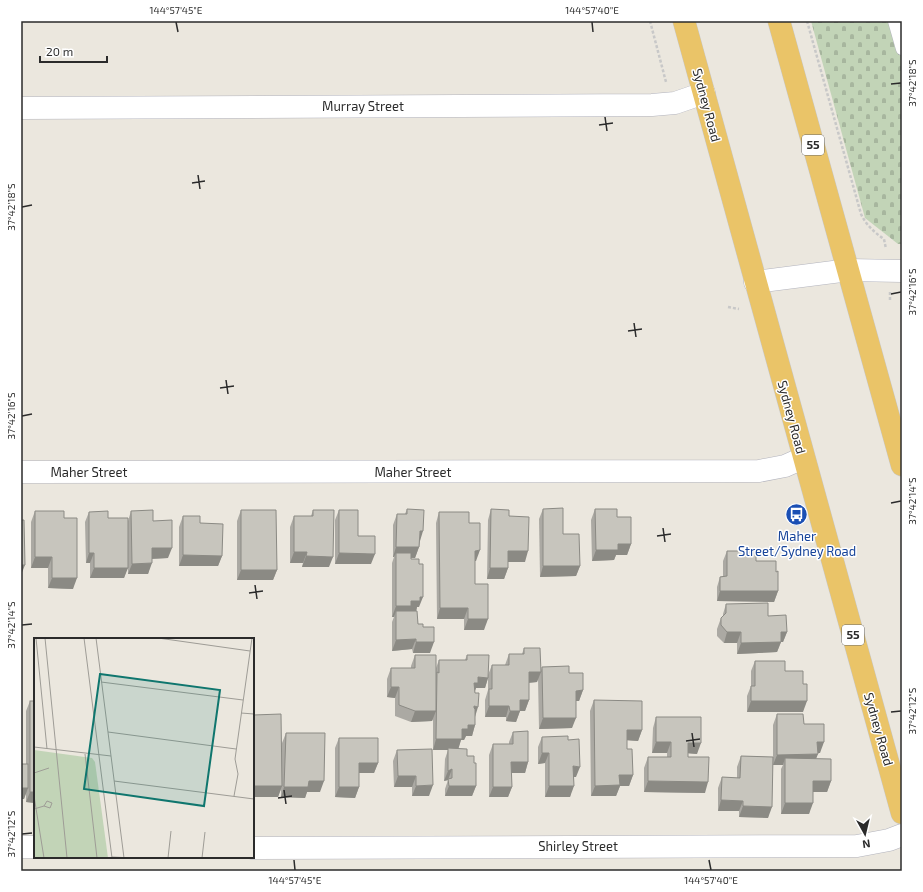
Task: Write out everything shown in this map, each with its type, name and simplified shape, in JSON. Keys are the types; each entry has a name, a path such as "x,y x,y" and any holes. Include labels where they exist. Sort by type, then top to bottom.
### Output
{"highway":[{"name":"Sydney Road","path":"684,21 902,813"},
{"name":"55","path":"779,21 902,465"}],"street":[{"name":"Murray Street","path":"21,108 644,105 675,103 704,93"},
{"path":"755,282 848,270 895,271"},
{"name":"Maher Street","path":"21,472 759,471 785,466 804,458"},
{"name":"Shirley Street","path":"254,848 858,846 889,840 902,835"},
{"path":"21,847 34,847"}],"lane":[{"path":"894,21 902,49"}],"path":[{"path":"650,21 666,82 675,103"},
{"path":"807,21 861,214 867,225 884,239 895,271 890,300"}],"green space":[{"path":"811,21 902,21 902,244 898,244 865,218"}],"building":[{"path":"563,508 563,534 579,534 580,566 543,566 543,509"},
{"path":"407,509 424,510 423,531 420,531 419,547 396,547 397,514 407,514"},
{"path":"491,509 509,510 509,516 529,517 528,551 508,551 508,568 490,568"},
{"path":"595,509 617,509 617,517 631,517 631,544 618,544 618,550 596,550"},
{"path":"153,510 153,521 172,520 172,548 152,548 152,563 132,564 131,511"},
{"path":"241,510 276,510 277,570 241,570"},
{"path":"313,510 334,510 333,557 306,556 307,552 294,552 294,516 313,516"},
{"path":"339,510 358,510 358,536 375,536 375,554 339,553"},
{"path":"35,511 64,511 64,518 77,518 77,578 52,578 52,557 35,557"},
{"path":"108,511 108,518 128,518 128,568 94,568 94,553 89,553 89,512"},
{"path":"439,512 469,512 469,523 480,523 480,550 475,551 475,584 488,584 488,619 468,619 468,608 440,608"},
{"path":"183,516 200,516 200,523 223,524 222,556 183,555"},
{"path":"21,520 24,520 25,565 21,565"},
{"path":"727,551 756,551 756,561 776,561 776,572 778,571 778,591 720,591 720,577 727,576"},
{"path":"396,553 411,553 411,559 419,559 419,564 423,564 423,597 420,597 420,601 411,601 411,606 396,606"},
{"path":"768,603 768,616 786,615 787,632 781,632 781,642 741,643 741,632 727,632 721,625 721,618 726,613 726,604"},
{"path":"396,611 417,611 418,624 423,624 423,627 434,627 434,642 416,642 416,639 396,640"},
{"path":"524,648 540,648 541,672 529,672 529,700 520,700 520,711 510,711 509,706 489,706 489,689 492,689 492,665 509,665 509,654 524,654"},
{"path":"415,655 436,655 436,711 415,711 399,705 399,687 391,687 391,668 415,668"},
{"path":"467,655 489,655 488,678 478,677 478,683 474,683 475,693 479,693 478,707 474,706 475,725 468,725 468,729 462,729 462,739 436,739 437,672 439,673 439,660 467,660"},
{"path":"755,661 785,661 785,671 803,671 803,684 807,684 807,701 751,701 751,686 755,686"},
{"path":"569,666 569,673 583,673 583,690 576,691 576,718 543,718 542,667"},
{"path":"594,700 642,701 642,730 627,730 627,749 632,749 633,775 619,775 620,785 595,786"},
{"path":"30,701 34,701 34,792 30,792"},
{"path":"281,714 282,786 254,786 254,715"},
{"path":"777,714 803,714 804,724 824,724 824,742 817,742 818,754 777,755"},
{"path":"656,717 701,717 701,743 688,743 688,757 709,757 708,782 648,781 648,757 671,757 671,742 656,742"},
{"path":"528,731 528,762 511,762 512,787 493,787 493,744 513,744 513,732"},
{"path":"286,733 325,733 324,781 309,781 308,787 284,787"},
{"path":"568,736 568,740 579,739 580,767 573,766 574,786 549,786 549,753 542,753 542,737"},
{"path":"339,738 378,738 378,763 359,763 359,787 339,787"},
{"path":"448,748 467,749 467,756 474,756 474,763 476,763 476,786 449,786 448,779 452,778 452,769 448,771"},
{"path":"432,749 433,785 416,786 416,776 398,776 397,750"},
{"path":"741,756 773,757 772,807 743,806 743,801 721,800 722,777 740,778"},
{"path":"785,758 831,759 831,781 813,781 813,803 785,803"},
{"path":"21,764 28,764 28,788 21,788"}],"place":[{"name":"Maher Street/Sydney Road","path":"797,514"}]}
